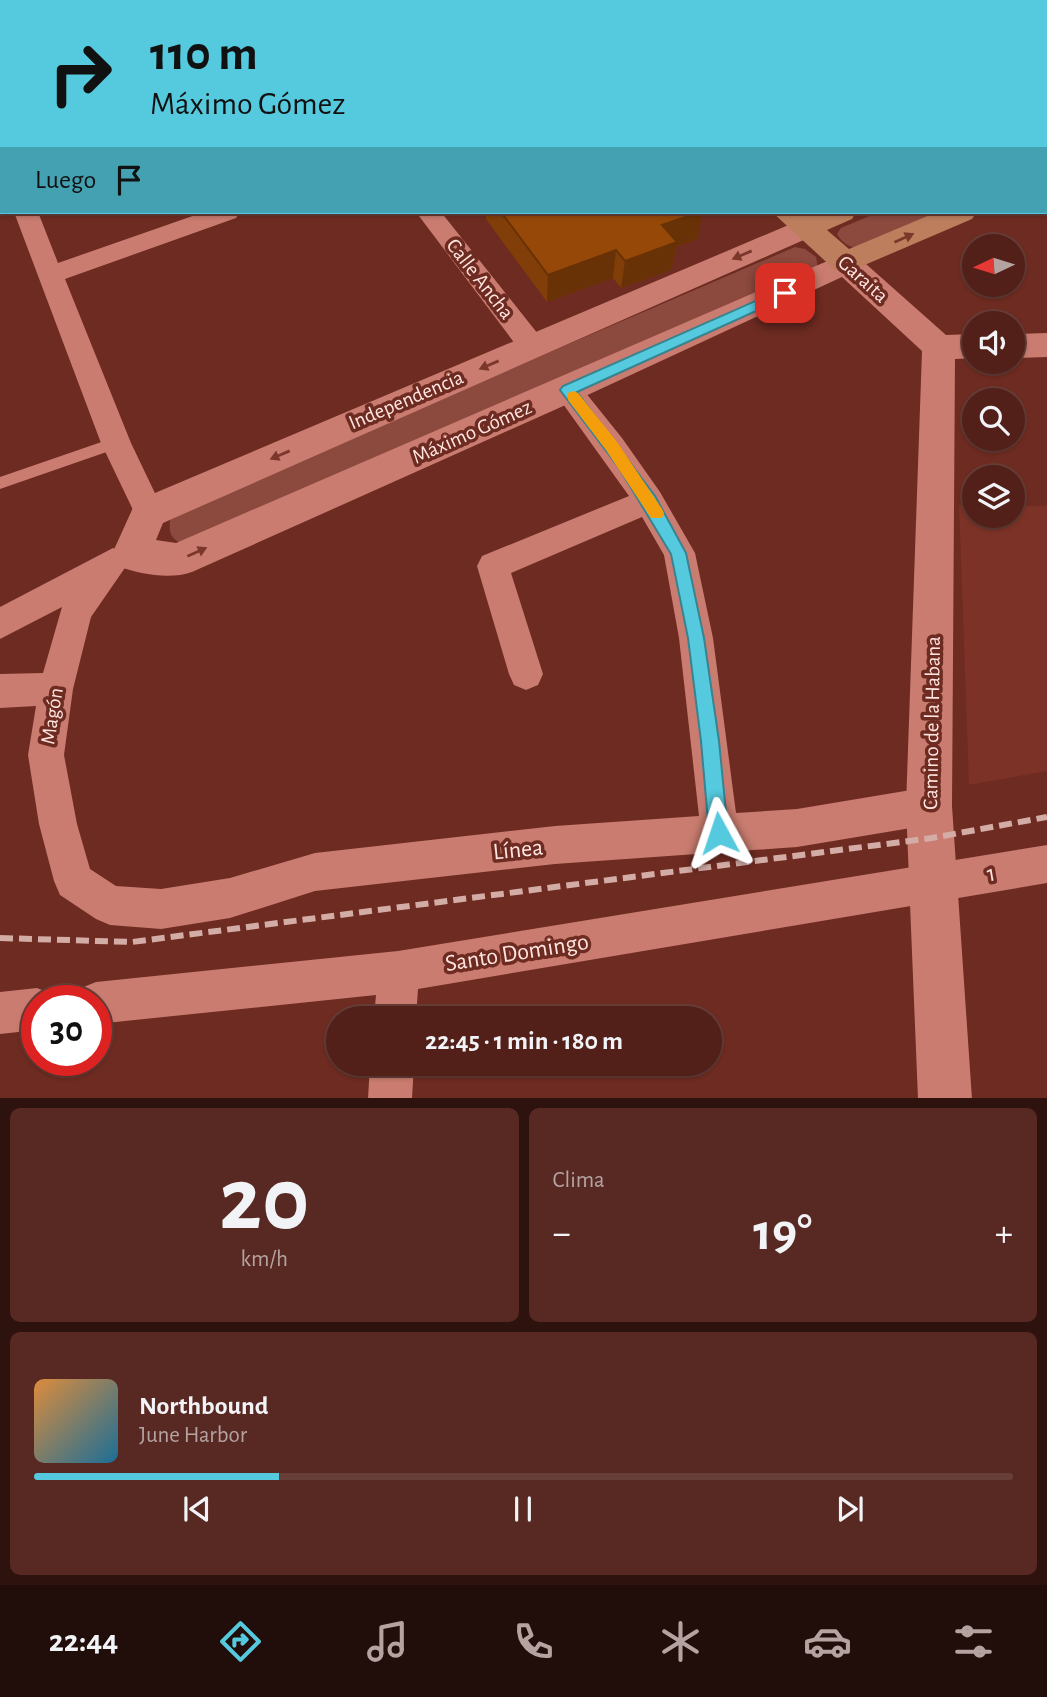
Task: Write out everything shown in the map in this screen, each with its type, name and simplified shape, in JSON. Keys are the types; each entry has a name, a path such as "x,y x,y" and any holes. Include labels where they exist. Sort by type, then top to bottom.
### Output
{"main road":[{"name":"Independencia","path":"796,220 830,214"},
{"name":"Máximo Gómez","path":"846,263 956,214"},
{"name":"Garaita","path":"796,220 846,263"}],"street":[{"path":"0,624 122,558 149,512 116,443 27,214"},
{"path":"50,275 222,214"},
{"name":"Calle Ancha","path":"430,214 531,346"},
{"name":"Independencia","path":"149,512 531,346 796,220"},
{"name":"Garaita","path":"846,263 957,347"},
{"name":"Máximo Gómez","path":"122,558 178,560 568,390 846,263"},
{"path":"1025,346 1047,345"},
{"name":"Camino de la Habana","path":"945,1098 929,806 957,347"},
{"path":"568,390 612,446 649,501 678,553 696,638 719,833"},
{"path":"526,674 494,566 649,501"},
{"name":"Magón","path":"110,905 74,881 58,824 46,755 56,689 76,611 122,558"},
{"path":"0,691 56,689"},
{"name":"Línea","path":"110,905 161,909 230,898 315,872 555,845 797,828 929,806"},
{"name":"1","path":"934,885 1047,864"},
{"name":"Santo Domingo","path":"112,1001 398,972 934,885"},
{"path":"396,1006 398,972"},
{"path":"0,1013 21,1011"},
{"path":"390,1098 391,1076"}],"lane":[{"path":"0,483 116,443"}],"shaded area":[{"path":"874,214 938,214 861,248 847,245 842,240 837,234 841,228"},
{"path":"795,247 805,249 816,257 818,269 181,543 171,534 170,520 179,511"},
{"path":"959,505 962,505 962,528 1025,528 1025,506 1047,506 1047,771 969,785"}],"building":[{"path":"502,214 694,214 662,225 677,242 625,261 616,250 548,275"}],"railway":[{"path":"0,938 132,942 932,838 1047,817"}],"slow traffic":[{"path":"573,397 612,446 656,513"}],"route":[{"path":"719,833 696,638 678,553 649,501 612,446 568,390 785,293"}]}
